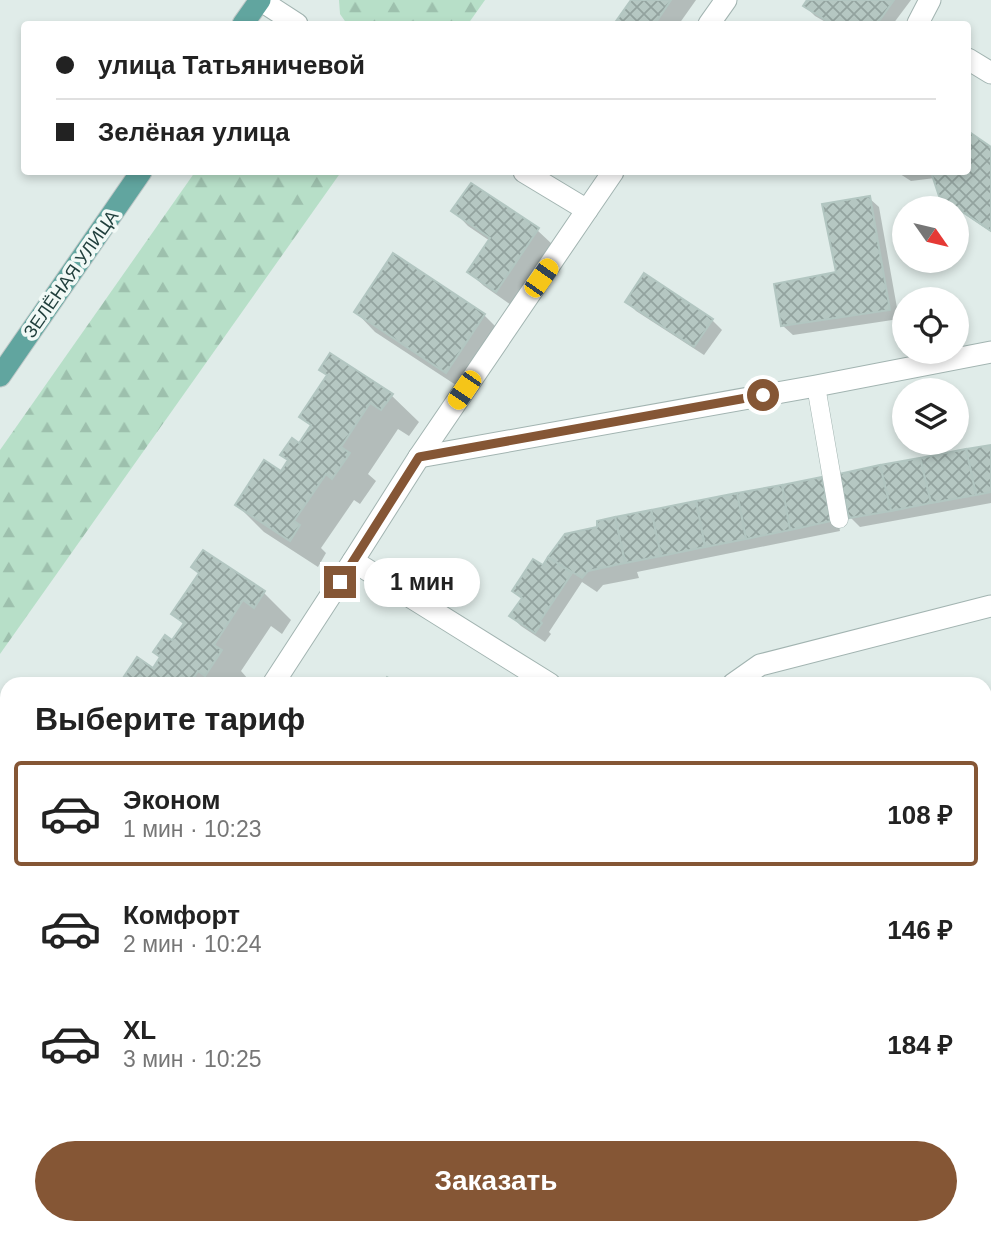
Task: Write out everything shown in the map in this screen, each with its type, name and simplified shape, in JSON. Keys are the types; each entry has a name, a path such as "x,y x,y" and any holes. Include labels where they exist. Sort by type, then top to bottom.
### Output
{"main road":[{"path":"245,21 260,0"},
{"name":"ЗЕЛЁНАЯ УЛИЦА","path":"0,376 139,175"}],"street":[{"path":"260,0 292,21"},
{"path":"711,21 726,0"},
{"path":"919,21 930,0"},
{"path":"971,61 991,73"},
{"path":"529,175 587,210"},
{"path":"277,677 419,457 611,175"},
{"path":"419,457 991,352"},
{"path":"816,386 839,519"},
{"path":"353,561 539,677"},
{"path":"742,677 760,664 991,606"}],"green space":[{"path":"339,0 485,0 470,21 345,21 340,14"},
{"path":"193,175 339,175 0,654 0,450"}],"building":[{"path":"631,0 671,0 657,21 616,21"},
{"path":"807,0 894,0 879,21 827,21 803,6"},
{"path":"971,133 991,147 991,231 970,217 970,196 939,196 932,175 971,175"},
{"path":"471,183 539,228 496,292 467,272 490,238 451,211"},
{"path":"870,196 890,310 781,326 774,284 836,272 822,204"},
{"path":"393,253 485,314 446,373 354,312"},
{"path":"644,273 713,319 694,347 625,302"},
{"path":"330,353 393,394 381,410 370,403 341,447 350,453 332,479 326,474 294,521 300,525 290,541 235,505 264,460 281,471 288,460 280,455 292,438 299,443 311,425 299,417 327,375 319,370"},
{"path":"991,445 991,492 976,495 967,455 969,449"},
{"path":"967,455 976,495 931,503 920,458"},
{"path":"920,458 931,503 891,511 880,465"},
{"path":"880,465 891,511 849,518 839,474"},
{"path":"822,477 831,521 790,530 782,485"},
{"path":"782,485 790,530 746,539 737,493"},
{"path":"737,493 746,539 705,547 696,501"},
{"path":"696,501 705,547 661,556 651,510"},
{"path":"651,510 661,556 625,563 615,517"},
{"path":"615,517 625,563 588,571 582,578 548,557 565,534 597,527 597,521"},
{"path":"203,550 265,591 254,608 243,600 214,645 222,650 205,676 198,671 194,677 124,677 137,657 153,668 160,657 153,652 165,635 172,640 184,623 171,614 199,573 191,567"},
{"path":"548,557 572,573 535,633 509,616 522,598 512,591 533,559 543,565"}],"route":[{"path":"340,582 419,457 763,395"}]}
